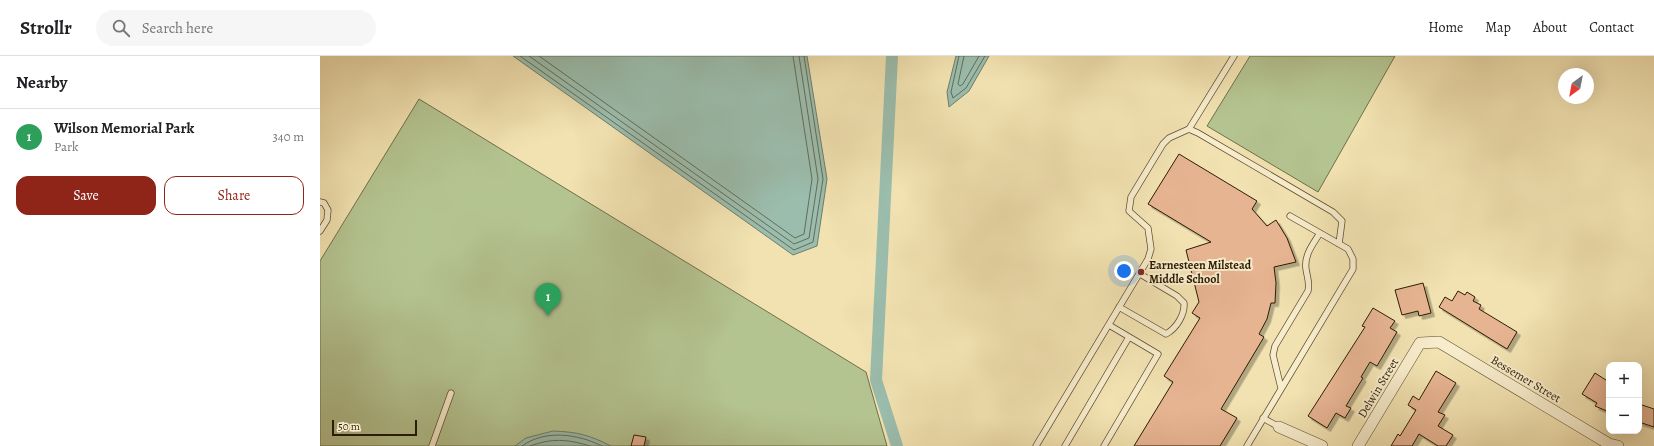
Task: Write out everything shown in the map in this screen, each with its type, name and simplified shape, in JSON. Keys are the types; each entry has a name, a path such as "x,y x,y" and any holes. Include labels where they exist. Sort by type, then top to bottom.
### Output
{"street":[{"name":"Bessemer Street","path":"1420,344 1439,342 1609,444 1618,446"},
{"name":"Delwin Street","path":"1358,446 1420,344"},
{"path":"1279,427 1322,446"}],"lane":[{"path":"1036,446 1148,259 1151,249 1148,228 1129,211 1131,197 1162,144 1169,138 1189,130 1234,56"},
{"path":"1189,130 1204,136 1333,212 1342,221 1339,244"},
{"path":"320,202 324,204 328,210 327,220 320,230"},
{"path":"1247,446 1353,269 1354,259 1348,249 1290,216"},
{"path":"1281,388 1273,355 1275,346 1308,291 1310,283 1306,261 1309,250 1320,233"},
{"path":"1119,307 1166,334 1172,331 1185,311 1184,303 1177,296 1140,274"},
{"path":"1104,446 1158,354 1109,325"},
{"path":"1065,446 1129,337"},
{"path":"432,446 451,394"},
{"path":"1263,418 1279,427"}],"green space":[{"path":"1250,56 1395,56 1318,192 1207,126"},
{"path":"419,99 866,372 887,446 320,446 320,261"}],"water":[{"path":"513,56 807,56 827,179 817,246 793,255"},
{"path":"956,56 989,56 969,91 949,107 947,92"},
{"path":"553,431 570,432 583,435 611,446 515,446 526,438"}],"building":[{"path":"1179,154 1257,201 1252,209 1267,226 1276,220 1287,238 1296,262 1274,267 1276,283 1275,303 1271,303 1267,319 1259,334 1264,337 1221,409 1237,418 1220,446 1134,446 1173,382 1164,376 1200,318 1192,313 1199,302 1186,250 1211,242 1148,204"},
{"path":"1423,283 1431,313 1419,316 1418,311 1402,315 1395,290"},
{"path":"1458,291 1465,295 1467,292 1475,297 1473,301 1481,305 1479,309 1517,332 1507,349 1439,307 1445,297 1452,301"},
{"path":"1373,308 1395,321 1390,328 1397,332 1377,366 1370,362 1361,377 1363,378 1346,406 1351,408 1345,418 1336,413 1327,428 1308,416 1365,327 1362,326"},
{"path":"1436,371 1456,383 1438,412 1445,415 1438,426 1453,435 1446,446 1438,446 1419,434 1412,446 1391,446 1398,434 1400,436 1416,410 1408,405 1413,396 1419,400"},
{"path":"1595,373 1606,380 1606,411 1595,406 1597,403 1582,394"},
{"path":"1642,405 1654,409 1654,427 1642,423"},
{"path":"634,435 646,437 644,446 631,446"}],"waterway":[{"path":"892,56 876,380 897,446"}],"place":[{"name":"Earnesteen Milstead Middle School","path":"1141,272"},
{"name":"Wilson Memorial Park","path":"548,316"}]}
